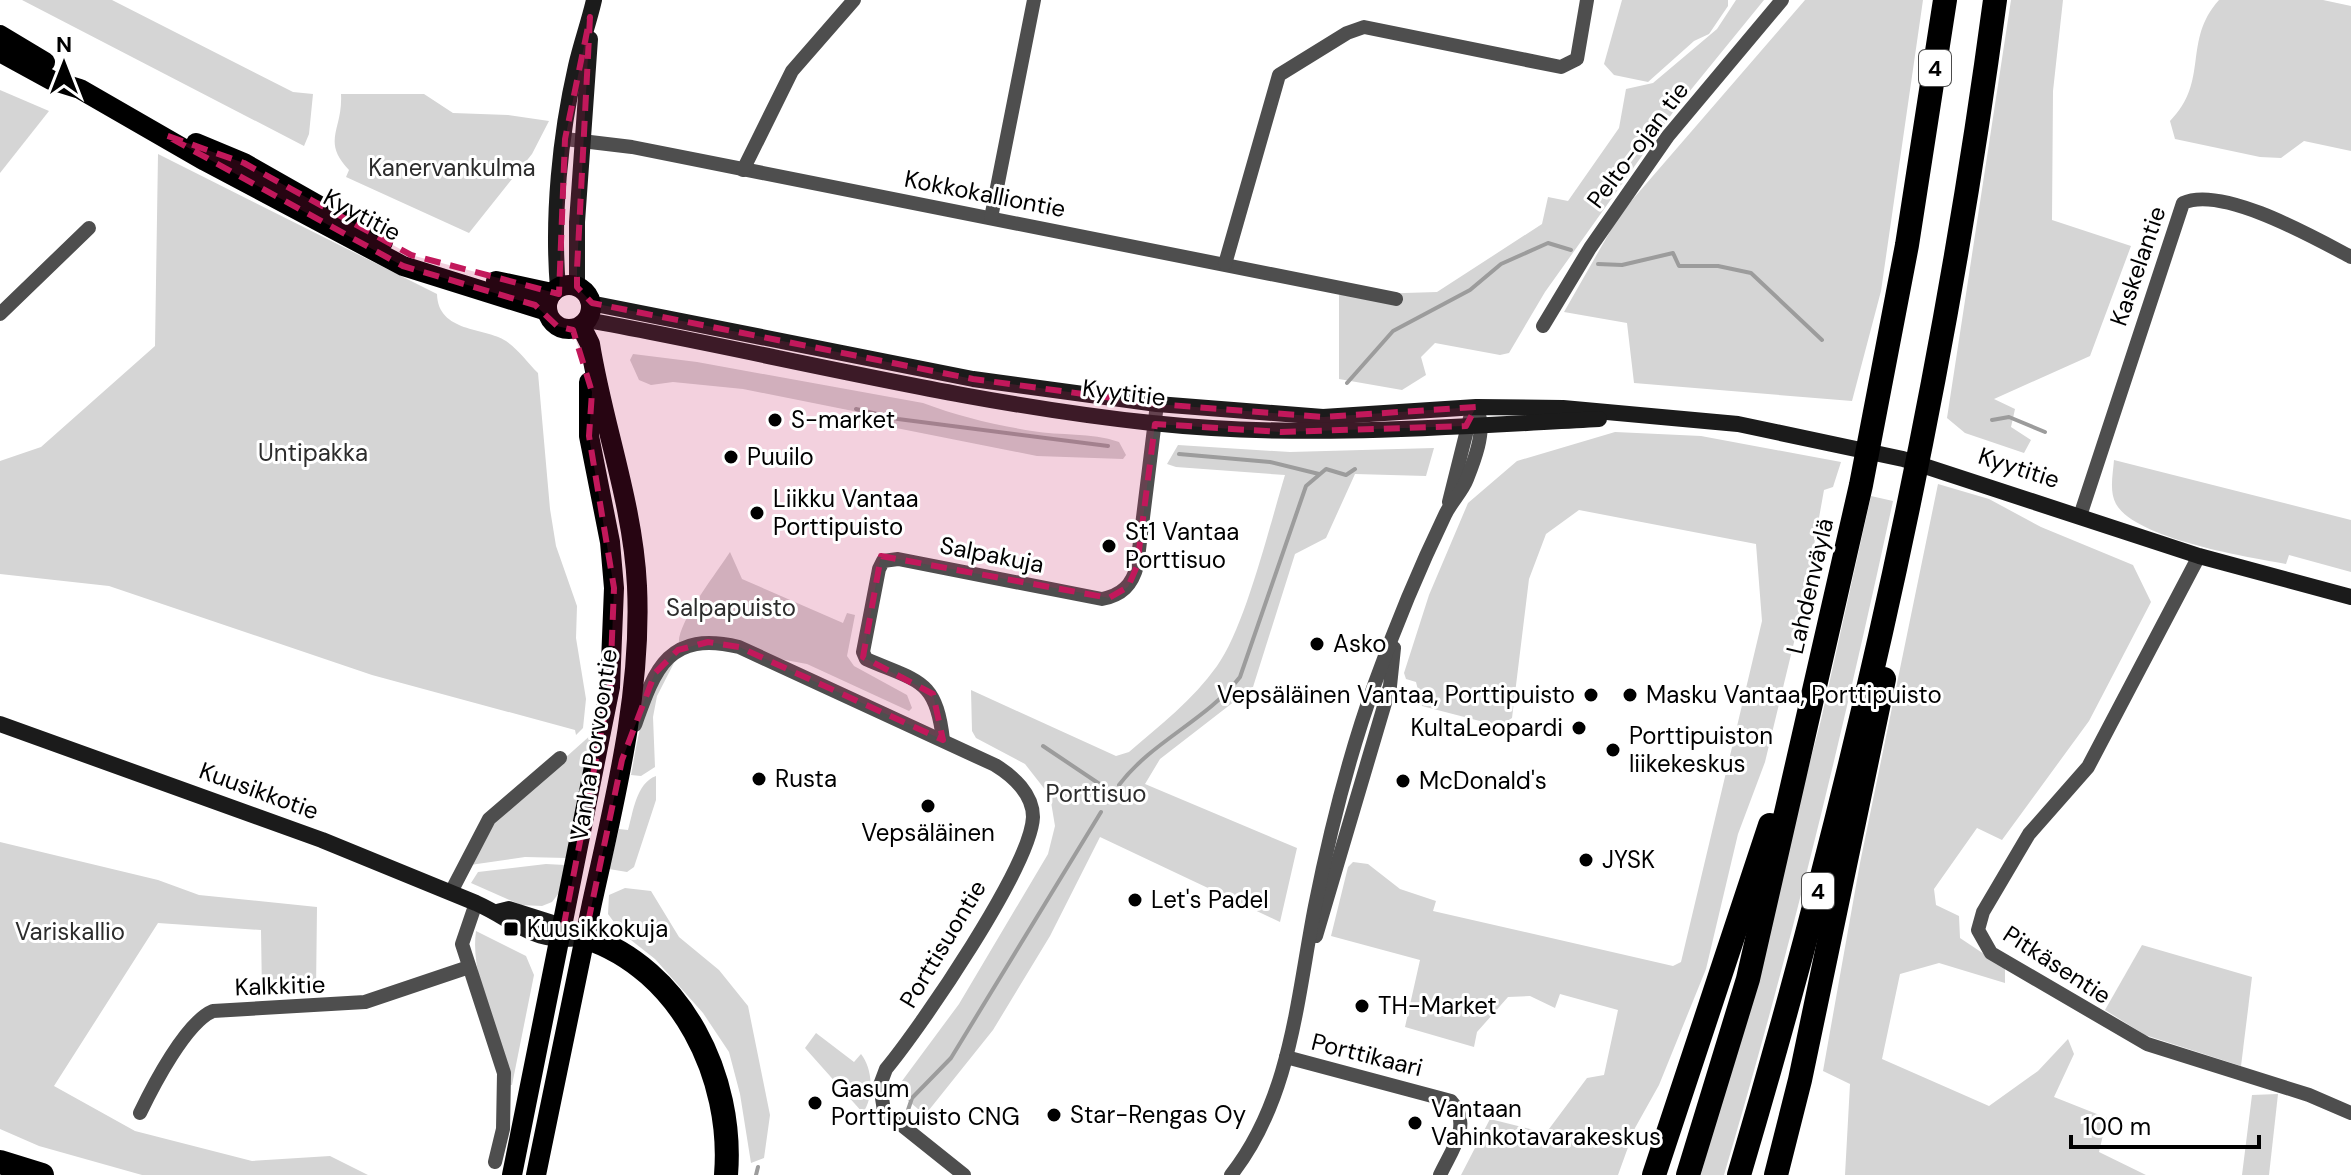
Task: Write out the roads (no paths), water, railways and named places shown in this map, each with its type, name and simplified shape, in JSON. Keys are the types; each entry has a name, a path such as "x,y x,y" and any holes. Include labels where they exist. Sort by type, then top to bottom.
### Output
{"highway":[{"name":"Lahdenväylä","path":"1688,1175 1748,979 1861,485 1907,245 1945,0"},
{"name":"4","path":"1739,1175 1795,987 1886,605 1955,255 1995,0"},
{"path":"1778,1171 1852,844 1885,676 1886,605"},
{"path":"1654,1173 1776,805 1808,721"},
{"path":"570,934 622,955 664,990 701,1042 725,1113 726,1175"},
{"path":"0,1162 42,1175"}],"main road":[{"name":"Vanha Porvoontie","path":"536,1175 599,756 614,634 610,542 589,436 592,392 571,307 576,66 594,0"},
{"name":"Kyytitie","path":"0,35 59,71 80,89"},
{"name":"Kyytitie","path":"0,52 51,80 80,89 165,135 205,161 403,266 571,307 1054,411 1155,424 1281,432 1664,416"},
{"name":"Vanha Porvoontie","path":"512,1175 570,934 622,760 638,631 635,559 618,460 590,344 571,307"},
{"name":"Kyytitie","path":"571,307 973,379 1157,404 1323,417 1476,407 1563,408 1738,424 1903,459 2199,556 2351,597"},
{"name":"Kuusikkotie","path":"0,724 322,840 497,912 509,909 570,934"}],"street":[{"path":"743,170 792,71 854,0"},
{"path":"991,218 1034,0"},
{"path":"1225,264 1275,83 1287,69 1347,33 1364,27 1561,67 1577,59 1587,0"},
{"name":"Pelto-ojan tie","path":"1543,326 1590,248 1668,136 1782,0"},
{"name":"Kokkokalliontie","path":"573,140 743,170 1396,299"},
{"name":"Kaskelantie","path":"2080,516 2183,203 2197,198 2215,200 2268,217 2351,257"},
{"path":"0,314 89,228"},
{"name":"Salpakuja","path":"943,740 940,709 933,694 922,684 866,659 863,652 883,561 889,558 1102,599 1117,595 1128,587 1137,566 1157,404"},
{"path":"1231,1175 1267,1118 1286,1057 1324,864 1351,758 1376,681 1447,511 1466,482 1476,407"},
{"name":"Pitkäsentie","path":"2199,556 2088,767 2029,834 1983,912 1978,930 1991,953 2031,980 2147,1044 2309,1095 2351,1113"},
{"path":"622,760 662,662 678,650 708,642 739,647 943,740"},
{"name":"Porttisuontie","path":"943,740 1012,776 1025,793 1033,819 1019,859 988,915 930,1011 886,1069 880,1085 884,1111 964,1175"},
{"path":"451,892 489,819 560,758"},
{"path":"476,903 462,944 504,1073 503,1129 495,1162"},
{"name":"Kalkkitie","path":"140,1113 190,1030 203,1015 213,1011 365,1002 469,967"},
{"name":"Porttikaari","path":"1286,1057 1451,1101 1459,1109 1461,1129 1440,1175"}],"waterway":[{"path":"1347,383 1393,331 1470,290 1501,264 1548,243 1571,250"},
{"path":"1598,264 1622,265 1673,253 1679,266 1718,266 1751,273 1822,340"},
{"path":"856,409 898,419 1108,446"},
{"path":"1992,420 2009,417 2045,432"},
{"path":"1179,454 1270,462 1319,474"},
{"path":"1119,785 1132,769 1212,706 1240,677 1306,486 1326,469 1346,475 1355,469"},
{"path":"1043,746 1113,793"},
{"path":"908,1110 912,1098 951,1058 1101,812"},
{"path":"756,1175 758,1167"}],"place":[{"name":"S-market","path":"775,420"},
{"name":"Puuilo","path":"731,457"},
{"name":"Liikku Vantaa Porttipuisto","path":"757,513"},
{"name":"St1 Vantaa Porttisuo","path":"1109,546"},
{"name":"Asko","path":"1317,644"},
{"name":"Vepsäläinen Vantaa, Porttipuisto","path":"1591,695"},
{"name":"Masku Vantaa, Porttipuisto","path":"1630,695"},
{"name":"KultaLeopardi","path":"1579,728"},
{"name":"Porttipuiston liikekeskus","path":"1613,750"},
{"name":"Rusta","path":"759,779"},
{"name":"McDonald's","path":"1403,781"},
{"name":"Vepsäläinen","path":"928,806"},
{"name":"JYSK","path":"1586,860"},
{"name":"Let's Padel","path":"1135,900"},
{"name":"Kuusikkokuja","path":"511,929"},
{"name":"TH-Market","path":"1362,1006"},
{"name":"Gasum Porttipuisto CNG","path":"815,1103"},
{"name":"Star-Rengas Oy","path":"1054,1115"},
{"name":"Vantaan Vahinkotavarakeskus","path":"1415,1123"}],"park label":[{"name":"Kanervankulma","path":"452,168"},
{"name":"Untipakka","path":"313,453"},
{"name":"Salpapuisto","path":"731,608"},
{"name":"Porttisuo","path":"1096,794"},
{"name":"Variskallio","path":"70,932"}]}
